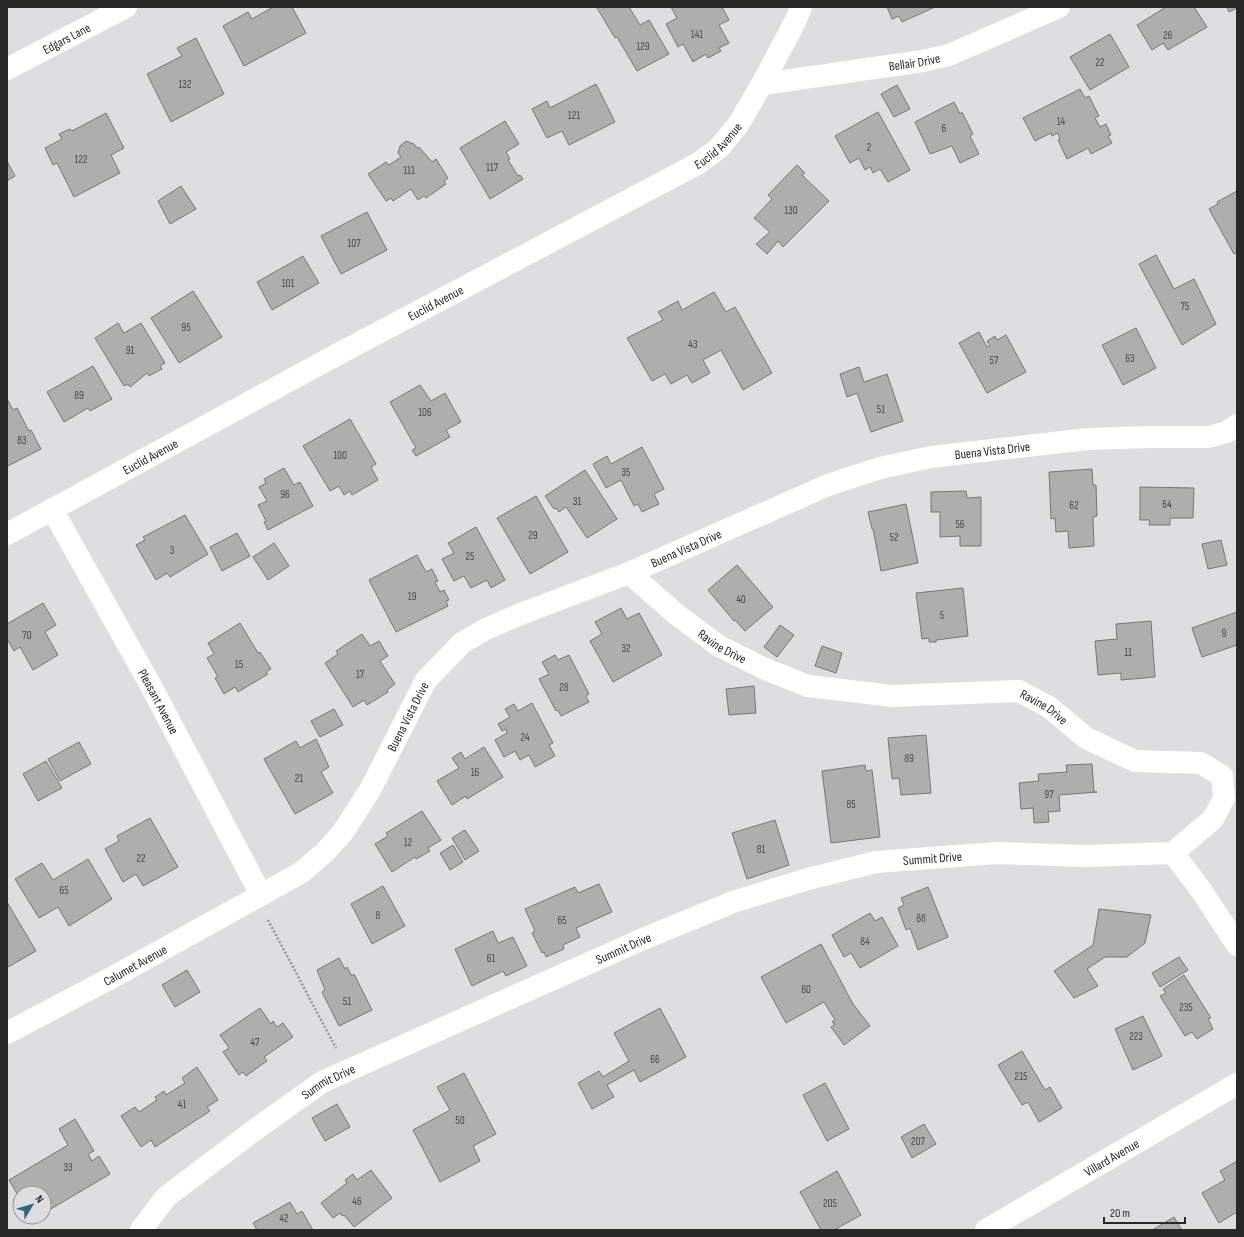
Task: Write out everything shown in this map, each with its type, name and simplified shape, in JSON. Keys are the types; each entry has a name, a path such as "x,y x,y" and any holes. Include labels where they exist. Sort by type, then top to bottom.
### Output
{"street":[{"name":"Edgars Lane","path":"7,69 126,7"},
{"name":"Euclid Avenue","path":"7,534 349,348 699,163 719,148 738,125 762,84 801,7"},
{"name":"Bellair Drive","path":"762,84 923,61 949,55 1058,7"},
{"name":"Buena Vista Drive","path":"262,895 302,872 325,852 343,832 370,790 426,680 462,643 486,630 518,615 629,573 828,485 880,468 931,457 1081,440 1150,436 1209,437 1227,432 1237,425"},
{"name":"Pleasant Avenue","path":"52,509 151,686 262,895"},
{"name":"Ravine Drive","path":"629,573 676,614 719,646 763,668 808,686 892,696 1018,691 1049,707 1086,738 1135,760 1201,762 1222,776 1224,798 1213,819 1173,854"},
{"name":"Summit Drive","path":"141,1230 166,1197 250,1133 322,1082 643,939 733,902 808,879 876,862 997,853 1087,856 1173,854"},
{"path":"1173,854 1201,890 1237,946"},
{"name":"Calumet Avenue","path":"7,1033 113,977 262,895"},
{"name":"Villard Avenue","path":"986,1230 1237,1084"}],"path":[{"path":"268,920 335,1046"}],"building":[{"path":"273,7 292,7 306,33 244,66 223,26 248,12 252,19"},
{"path":"629,7 640,25 649,20 669,54 637,71 617,37 615,38 597,8"},
{"path":"671,7 722,7 729,20 719,25 729,43 719,48 721,51 708,58 706,54 693,62 683,44 678,47 666,24 677,18"},
{"path":"887,7 935,7 902,22 899,16 892,19"},
{"path":"1166,7 1194,7 1207,27 1168,50 1163,43 1152,50 1137,25"},
{"path":"1227,7 1237,7 1237,8 1229,12"},
{"path":"1110,34 1129,67 1090,90 1070,57"},
{"path":"196,38 224,94 171,122 147,74 182,56 177,48"},
{"path":"596,84 615,122 569,145 562,131 547,138 532,109 547,101 550,108"},
{"path":"897,85 910,109 894,117 881,94"},
{"path":"1080,89 1085,98 1089,96 1099,116 1095,118 1100,127 1106,124 1111,135 1108,136 1112,143 1091,154 1088,148 1067,159 1058,140 1060,139 1058,133 1052,136 1051,133 1035,141 1023,118"},
{"path":"954,102 960,114 962,112 973,134 970,136 979,154 960,163 952,146 930,154 915,122"},
{"path":"878,112 910,170 888,182 880,169 873,173 870,167 865,170 859,158 850,163 835,136"},
{"path":"106,113 124,148 111,155 120,173 74,197 57,163 53,165 45,148 62,139 59,134 70,129 72,131"},
{"path":"505,121 519,144 506,152 510,159 508,160 518,176 520,175 523,179 490,199 460,148"},
{"path":"406,141 414,144 417,148 419,147 432,162 436,159 448,178 444,181 446,184 426,198 424,196 418,200 411,189 393,201 391,198 386,201 368,174 386,162 389,165 401,157 398,153 400,146"},
{"path":"7,161 15,176 7,181"},
{"path":"797,165 805,173 802,175 829,201 783,247 778,241 767,254 756,244 770,232 754,218 772,199 768,195"},
{"path":"181,186 196,209 170,224 158,201"},
{"path":"1237,191 1237,253 1234,254 1209,209 1218,204 1217,202"},
{"path":"367,212 387,250 341,274 321,236"},
{"path":"1156,255 1174,289 1194,279 1216,324 1182,345 1139,264"},
{"path":"303,256 319,283 272,310 257,282"},
{"path":"193,291 222,337 179,363 151,318"},
{"path":"714,292 726,312 735,307 772,373 743,390 721,350 703,360 710,373 692,383 687,375 671,384 665,374 652,381 627,338 663,320 658,312 678,301 682,310"},
{"path":"118,323 124,333 141,323 165,363 160,366 162,369 149,376 147,373 130,387 128,384 124,386 95,338"},
{"path":"1136,328 1156,368 1123,385 1102,345"},
{"path":"979,332 987,347 990,346 987,341 995,336 997,340 1006,335 1026,372 987,393 959,343"},
{"path":"93,366 112,399 90,411 88,408 64,422 47,392"},
{"path":"859,367 864,382 887,374 903,421 871,432 857,393 847,397 840,374"},
{"path":"420,385 431,401 445,393 461,422 446,430 450,437 416,456 412,450 416,448 390,402"},
{"path":"7,399 13,410 17,408 29,431 31,430 41,449 8,466 7,463"},
{"path":"350,419 376,464 371,467 378,480 352,495 350,491 344,495 339,486 330,491 303,446"},
{"path":"642,447 664,489 654,494 659,504 642,512 638,504 634,506 621,480 606,488 593,464 607,456 611,464"},
{"path":"284,468 294,485 300,482 313,506 268,530 264,522 266,521 258,505 267,501 259,487 266,483 264,479"},
{"path":"1092,469 1093,485 1096,485 1097,516 1093,517 1094,546 1069,548 1068,531 1056,532 1055,518 1051,519 1049,472"},
{"path":"585,470 617,519 587,538 566,507 559,512 556,508 554,509 545,496"},
{"path":"1140,487 1194,488 1193,518 1170,518 1170,525 1149,525 1150,520 1140,520"},
{"path":"966,491 967,498 981,497 981,546 960,546 960,536 940,537 940,512 931,512 931,492"},
{"path":"536,496 568,552 530,574 497,518"},
{"path":"906,504 918,563 881,571 873,529 868,512"},
{"path":"185,515 208,554 170,577 167,573 156,580 136,545 145,540 143,537"},
{"path":"476,527 505,580 491,588 487,580 471,588 464,576 454,581 442,559 454,553 448,543"},
{"path":"237,533 250,556 222,571 210,547"},
{"path":"1221,540 1227,565 1208,569 1202,544"},
{"path":"274,543 289,566 268,580 253,557"},
{"path":"417,555 426,572 432,569 438,581 435,582 440,592 444,590 449,600 446,601 448,606 396,632 369,580"},
{"path":"737,565 773,607 745,631 735,620 734,621 708,590"},
{"path":"963,588 968,636 936,640 936,642 929,642 929,638 922,639 916,593"},
{"path":"43,603 56,625 45,632 58,655 33,670 20,647 14,651 7,639 7,624"},
{"path":"621,608 627,619 639,613 662,655 613,682 590,641 602,634 595,622"},
{"path":"1237,612 1237,645 1202,657 1192,628"},
{"path":"1151,621 1155,677 1121,680 1121,673 1098,675 1095,641 1117,639 1116,624"},
{"path":"240,623 258,653 260,652 271,669 266,672 268,674 238,692 235,687 224,694 215,678 218,677 207,658 214,654 208,643"},
{"path":"780,625 794,635 777,657 764,647"},
{"path":"362,634 370,646 379,641 388,656 380,661 395,684 387,690 388,692 367,705 364,700 353,707 325,663 338,654 336,651"},
{"path":"822,646 842,653 836,673 815,666"},
{"path":"555,655 558,660 569,655 589,694 586,696 589,702 561,716 558,710 556,711 539,679 549,674 542,662"},
{"path":"754,686 756,713 729,715 726,689"},
{"path":"532,703 553,743 549,745 555,756 535,767 529,755 520,760 515,751 504,757 495,740 507,733 506,729 502,731 498,724 510,717 505,709 514,704 518,711"},
{"path":"334,709 343,725 320,737 311,721"},
{"path":"926,735 931,793 901,795 899,778 892,779 888,738"},
{"path":"316,739 329,767 321,772 333,793 295,814 264,759 296,741 300,748"},
{"path":"79,742 91,764 60,781 48,759"},
{"path":"484,747 503,777 467,799 466,796 452,805 437,781 459,768 452,758 461,752 465,759"},
{"path":"46,761 62,788 38,801 23,774"},
{"path":"1092,764 1094,792 1097,792 1059,795 1060,811 1048,812 1049,822 1034,823 1033,808 1021,809 1019,783 1039,781 1038,774 1067,772 1066,765"},
{"path":"865,765 866,771 872,770 880,837 831,843 822,771"},
{"path":"422,811 441,840 428,848 430,851 416,859 415,857 392,872 375,844 388,836 386,833"},
{"path":"150,818 178,867 143,886 136,874 123,882 105,849 119,841 117,836"},
{"path":"775,820 789,865 747,879 732,833"},
{"path":"465,830 479,851 465,860 452,838"},
{"path":"453,845 463,862 450,870 440,853"},
{"path":"88,859 112,899 69,926 58,907 39,918 15,879 42,863 53,880"},
{"path":"599,884 612,912 576,928 580,937 563,945 564,949 546,957 544,952 542,953 532,933 535,931 525,909 575,887 578,893"},
{"path":"383,886 405,926 372,944 351,904"},
{"path":"928,887 948,937 918,950 910,928 906,930 898,908 904,905 901,898"},
{"path":"7,902 36,951 8,967 7,965"},
{"path":"1099,909 1151,915 1145,943 1127,957 1105,957 1087,969 1098,986 1074,998 1054,971 1093,945"},
{"path":"870,913 875,921 882,917 898,946 860,968 851,953 844,957 832,935"},
{"path":"493,931 498,943 513,937 527,966 506,976 503,971 472,986 455,949"},
{"path":"821,944 853,1004 870,1026 844,1045 831,1027 835,1024 832,1022 835,1020 824,1002 786,1023 761,977"},
{"path":"1179,957 1188,970 1160,987 1152,973"},
{"path":"339,958 345,969 347,967 352,976 354,974 372,1010 339,1026 322,992 325,990 317,970"},
{"path":"187,970 200,992 175,1007 162,985"},
{"path":"1184,975 1211,1018 1208,1019 1213,1029 1197,1039 1192,1032 1185,1036 1160,996 1166,993 1163,989"},
{"path":"260,1008 271,1024 273,1021 277,1027 283,1023 293,1037 264,1057 267,1061 246,1076 243,1072 239,1075 223,1052 229,1048 220,1035"},
{"path":"660,1008 686,1057 640,1082 634,1070 607,1085 614,1097 592,1109 578,1083 599,1071 603,1077 629,1061 614,1033"},
{"path":"1143,1016 1162,1056 1133,1070 1115,1029"},
{"path":"1022,1051 1045,1090 1050,1087 1062,1108 1039,1122 1028,1102 1022,1105 998,1065"},
{"path":"197,1067 218,1100 207,1107 210,1111 155,1147 151,1140 141,1147 121,1116 135,1107 139,1112 157,1100 155,1097 164,1091 166,1095 185,1083 182,1078"},
{"path":"464,1073 496,1134 473,1146 480,1161 440,1182 413,1130 450,1110 437,1087"},
{"path":"825,1083 849,1129 827,1141 803,1095"},
{"path":"337,1104 350,1127 325,1141 312,1118"},
{"path":"75,1119 94,1151 88,1154 92,1161 99,1156 110,1174 52,1208 52,1185 12,1185 9,1180 68,1145 59,1129"},
{"path":"924,1124 936,1144 912,1158 901,1137"},
{"path":"1237,1161 1237,1212 1219,1223 1202,1193 1225,1180 1220,1171"},
{"path":"371,1170 392,1198 354,1227 344,1215 342,1216 340,1213 333,1218 321,1203 347,1183 345,1180 353,1174 357,1180"},
{"path":"837,1171 861,1215 834,1230 821,1230 800,1192"},
{"path":"290,1202 297,1214 302,1211 313,1230 257,1230 253,1223"},
{"path":"1174,1217 1182,1230 1154,1229"}]}
